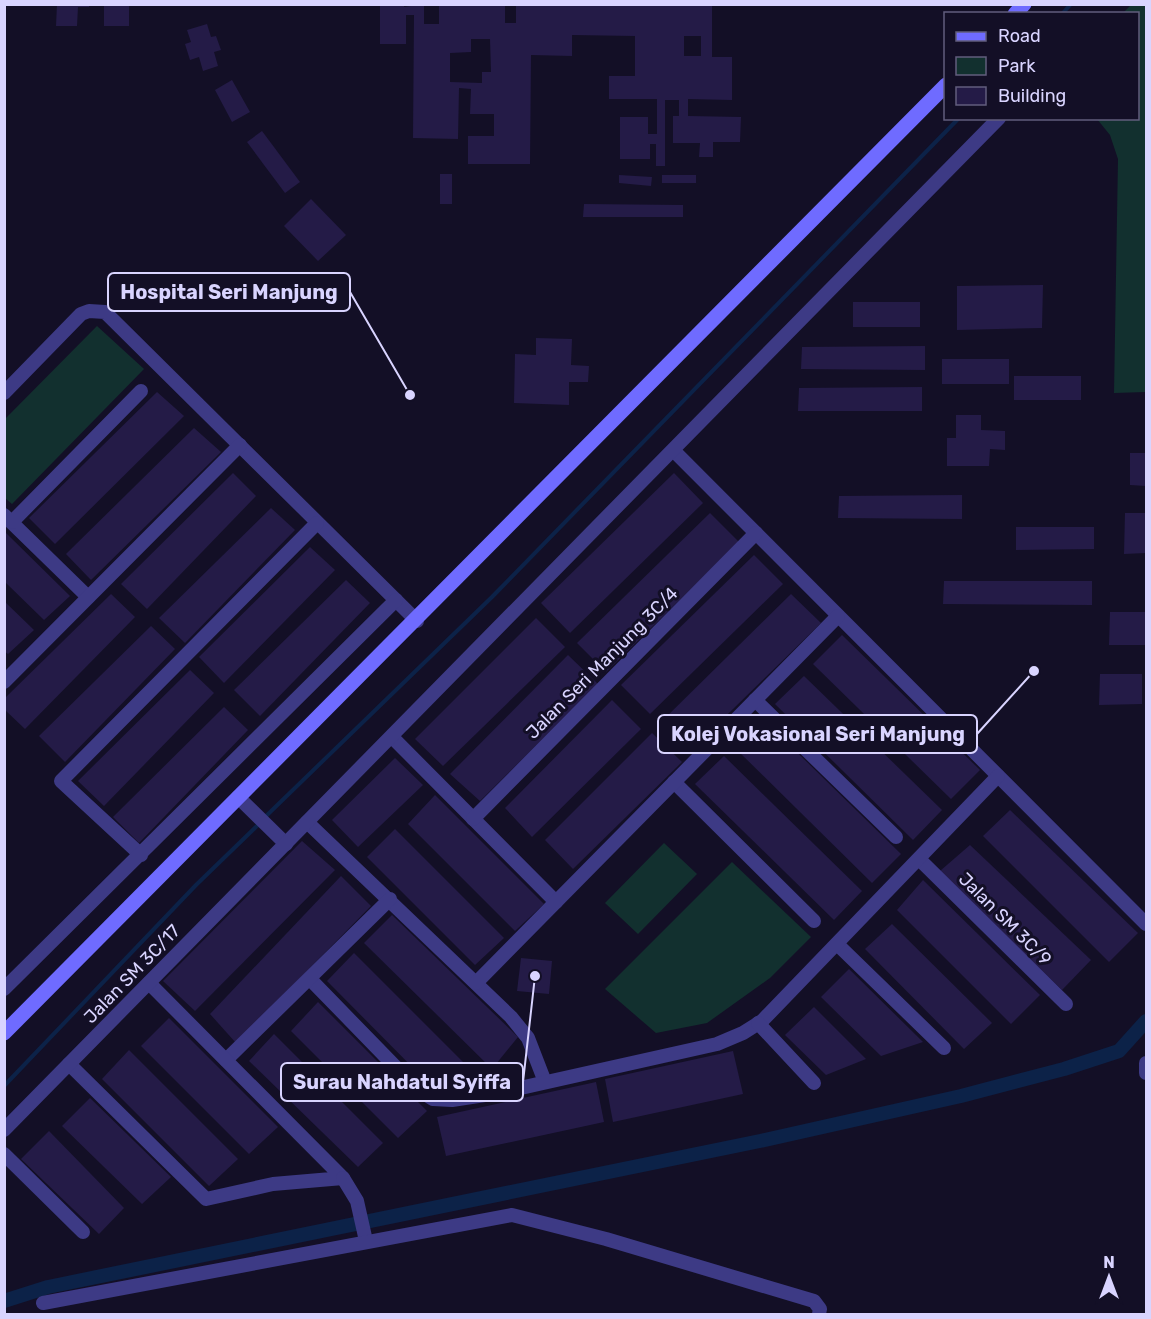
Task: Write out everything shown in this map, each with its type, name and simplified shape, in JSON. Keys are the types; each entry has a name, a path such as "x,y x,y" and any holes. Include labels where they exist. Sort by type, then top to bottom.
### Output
{"street":[{"path":"4,1033 238,797 417,621 944,86"},
{"name":"Jalan SM 3C/17","path":"4,1130 392,738 997,120"},
{"path":"4,393 81,314 89,311 105,312 417,621"},
{"path":"88,597 8,518 141,391"},
{"path":"7,675 240,446"},
{"path":"674,451 1146,924"},
{"path":"141,855 61,781 317,523"},
{"name":"Jalan Seri Manjung 3C/4","path":"473,819 756,533"},
{"path":"7,981 141,855 396,600"},
{"path":"476,983 838,616"},
{"path":"755,700 896,837"},
{"path":"392,738 556,902"},
{"path":"310,979 417,1089 432,1099 452,1100 498,1093 717,1044 743,1033 758,1023 998,776"},
{"path":"674,782 814,921"},
{"path":"238,797 285,844"},
{"path":"307,822 476,983 528,1038 545,1082"},
{"name":"Jalan SM 3C/9","path":"919,859 1066,1004"},
{"path":"226,1060 390,899"},
{"path":"837,944 944,1048"},
{"path":"149,982 343,1178 357,1201 365,1236"},
{"path":"758,1023 814,1083"},
{"path":"69,1064 206,1199 273,1184 343,1178"},
{"path":"4,1154 83,1232"},
{"path":"43,1303 365,1236 512,1215 523,1216 814,1301 820,1309 819,1314"}],"green space":[{"path":"1131,5 1146,5 1146,392 1114,393 1118,159 1110,135 1098,120 1139,120 1139,12 1124,12"},
{"path":"97,326 144,369 12,504 5,498 5,419"},
{"path":"664,843 697,874 638,934 605,903"},
{"path":"732,862 811,937 770,978 707,1023 656,1033 605,989"}],"building":[{"path":"57,4 89,4 89,7 78,7 77,26 56,26"},
{"path":"104,4 129,4 129,26 104,26"},
{"path":"380,4 405,4 404,7 424,4 424,24 439,24 439,4 505,4 505,23 516,23 516,4 712,4 712,57 732,57 732,100 688,99 688,116 741,117 740,142 713,142 713,157 699,157 700,143 673,143 673,116 679,116 679,100 665,100 665,166 656,166 656,144 650,144 650,159 620,159 620,117 648,117 648,134 657,134 657,99 609,99 609,76 635,76 635,36 572,35 572,56 531,55 530,164 468,164 468,136 494,136 494,114 470,114 471,89 459,88 458,139 413,138 414,15 406,15 406,44 380,44","holes":["684,36 701,36 701,56 684,56","471,39 490,39 491,72 482,72 482,83 450,82 450,53 471,52"]},
{"path":"207,24 211,37 216,36 221,50 214,52 218,66 203,71 199,57 190,60 185,44 191,42 187,30"},
{"path":"232,80 250,112 232,122 215,90"},
{"path":"262,131 300,182 285,193 247,142"},
{"path":"440,174 452,174 452,204 440,204"},
{"path":"619,175 652,177 651,186 619,183"},
{"path":"662,175 696,175 696,183 662,183"},
{"path":"311,199 346,235 318,261 284,226"},
{"path":"584,204 683,205 683,217 583,217"},
{"path":"1043,285 1042,328 957,330 957,286"},
{"path":"853,302 920,302 920,327 853,327"},
{"path":"536,338 572,339 571,365 589,366 588,382 569,382 569,405 514,403 515,354 536,355"},
{"path":"925,346 925,370 801,369 802,347"},
{"path":"942,359 1009,359 1009,384 942,384"},
{"path":"1014,376 1081,376 1081,400 1014,400"},
{"path":"922,387 922,411 798,411 799,388"},
{"path":"157,392 184,416 55,544 29,518"},
{"path":"956,415 981,415 981,430 1005,431 1005,450 990,449 989,466 947,466 947,438 956,438"},
{"path":"194,428 221,452 91,580 66,554"},
{"path":"1130,453 1146,453 1146,486 1130,485"},
{"path":"233,473 256,496 147,609 121,584"},
{"path":"674,473 703,503 570,633 541,603"},
{"path":"962,495 962,519 838,518 839,496"},
{"path":"271,508 295,530 185,643 159,618"},
{"path":"710,513 739,542 606,672 577,643"},
{"path":"1125,513 1146,513 1146,553 1124,554"},
{"path":"1016,527 1094,527 1094,549 1016,550"},
{"path":"4,531 70,596 44,620 4,581"},
{"path":"310,547 335,570 224,683 199,657"},
{"path":"754,555 783,584 650,714 621,685"},
{"path":"346,580 370,603 260,716 234,690"},
{"path":"944,581 1092,581 1092,605 943,604"},
{"path":"111,594 135,617 25,729 4,709 4,699"},
{"path":"791,594 821,623 688,753 659,724"},
{"path":"4,601 34,630 8,654 4,651"},
{"path":"1110,612 1146,612 1146,645 1109,645"},
{"path":"536,618 565,647 443,766 415,739"},
{"path":"151,626 175,649 65,762 39,736"},
{"path":"842,635 980,770 951,799 813,664"},
{"path":"568,655 598,684 480,801 450,774"},
{"path":"190,670 214,693 104,806 78,781"},
{"path":"1100,674 1142,674 1142,704 1099,705"},
{"path":"804,676 942,810 913,840 775,704"},
{"path":"612,700 641,729 532,837 505,808"},
{"path":"224,707 248,730 139,843 113,817"},
{"path":"763,719 901,854 872,883 734,747"},
{"path":"652,733 682,762 573,869 545,840"},
{"path":"724,756 862,891 834,920 695,784"},
{"path":"395,758 423,785 358,847 332,820"},
{"path":"435,795 544,904 515,931 408,824"},
{"path":"1010,810 1138,933 1109,962 983,836"},
{"path":"395,829 504,938 475,965 367,857"},
{"path":"302,841 335,870 195,1011 163,981"},
{"path":"970,845 1091,960 1062,990 940,871"},
{"path":"341,876 371,906 236,1043 210,1014"},
{"path":"923,880 1040,995 1011,1024 897,910"},
{"path":"392,915 518,1037 492,1069 364,943"},
{"path":"892,924 992,1023 964,1049 865,949"},
{"path":"354,953 463,1062 434,1089 327,981"},
{"path":"521,958 552,961 549,994 517,991"},
{"path":"849,969 923,1042 881,1056 821,997"},
{"path":"318,1002 427,1111 398,1138 291,1031"},
{"path":"814,1007 866,1059 826,1075 785,1035"},
{"path":"169,1018 278,1127 249,1154 141,1046"},
{"path":"274,1034 383,1143 358,1167 249,1061"},
{"path":"129,1050 238,1159 209,1186 102,1079"},
{"path":"733,1051 743,1094 613,1122 605,1079"},
{"path":"596,1082 604,1122 446,1156 437,1117"},
{"path":"90,1098 171,1177 142,1204 62,1126"},
{"path":"49,1131 124,1208 99,1234 21,1159"}],"waterway":[{"path":"1064,12 1071,4"},
{"path":"264,818 492,597 957,120"},
{"path":"4,1086 196,885 259,824"},
{"path":"4,1301 48,1287 760,1141 961,1096 1064,1069 1119,1051 1146,1021"}],"place":[{"name":"Hospital Seri Manjung","path":"410,395"},
{"name":"Kolej Vokasional Seri Manjung","path":"1034,671"},
{"name":"Surau Nahdatul Syiffa","path":"535,976"}]}
